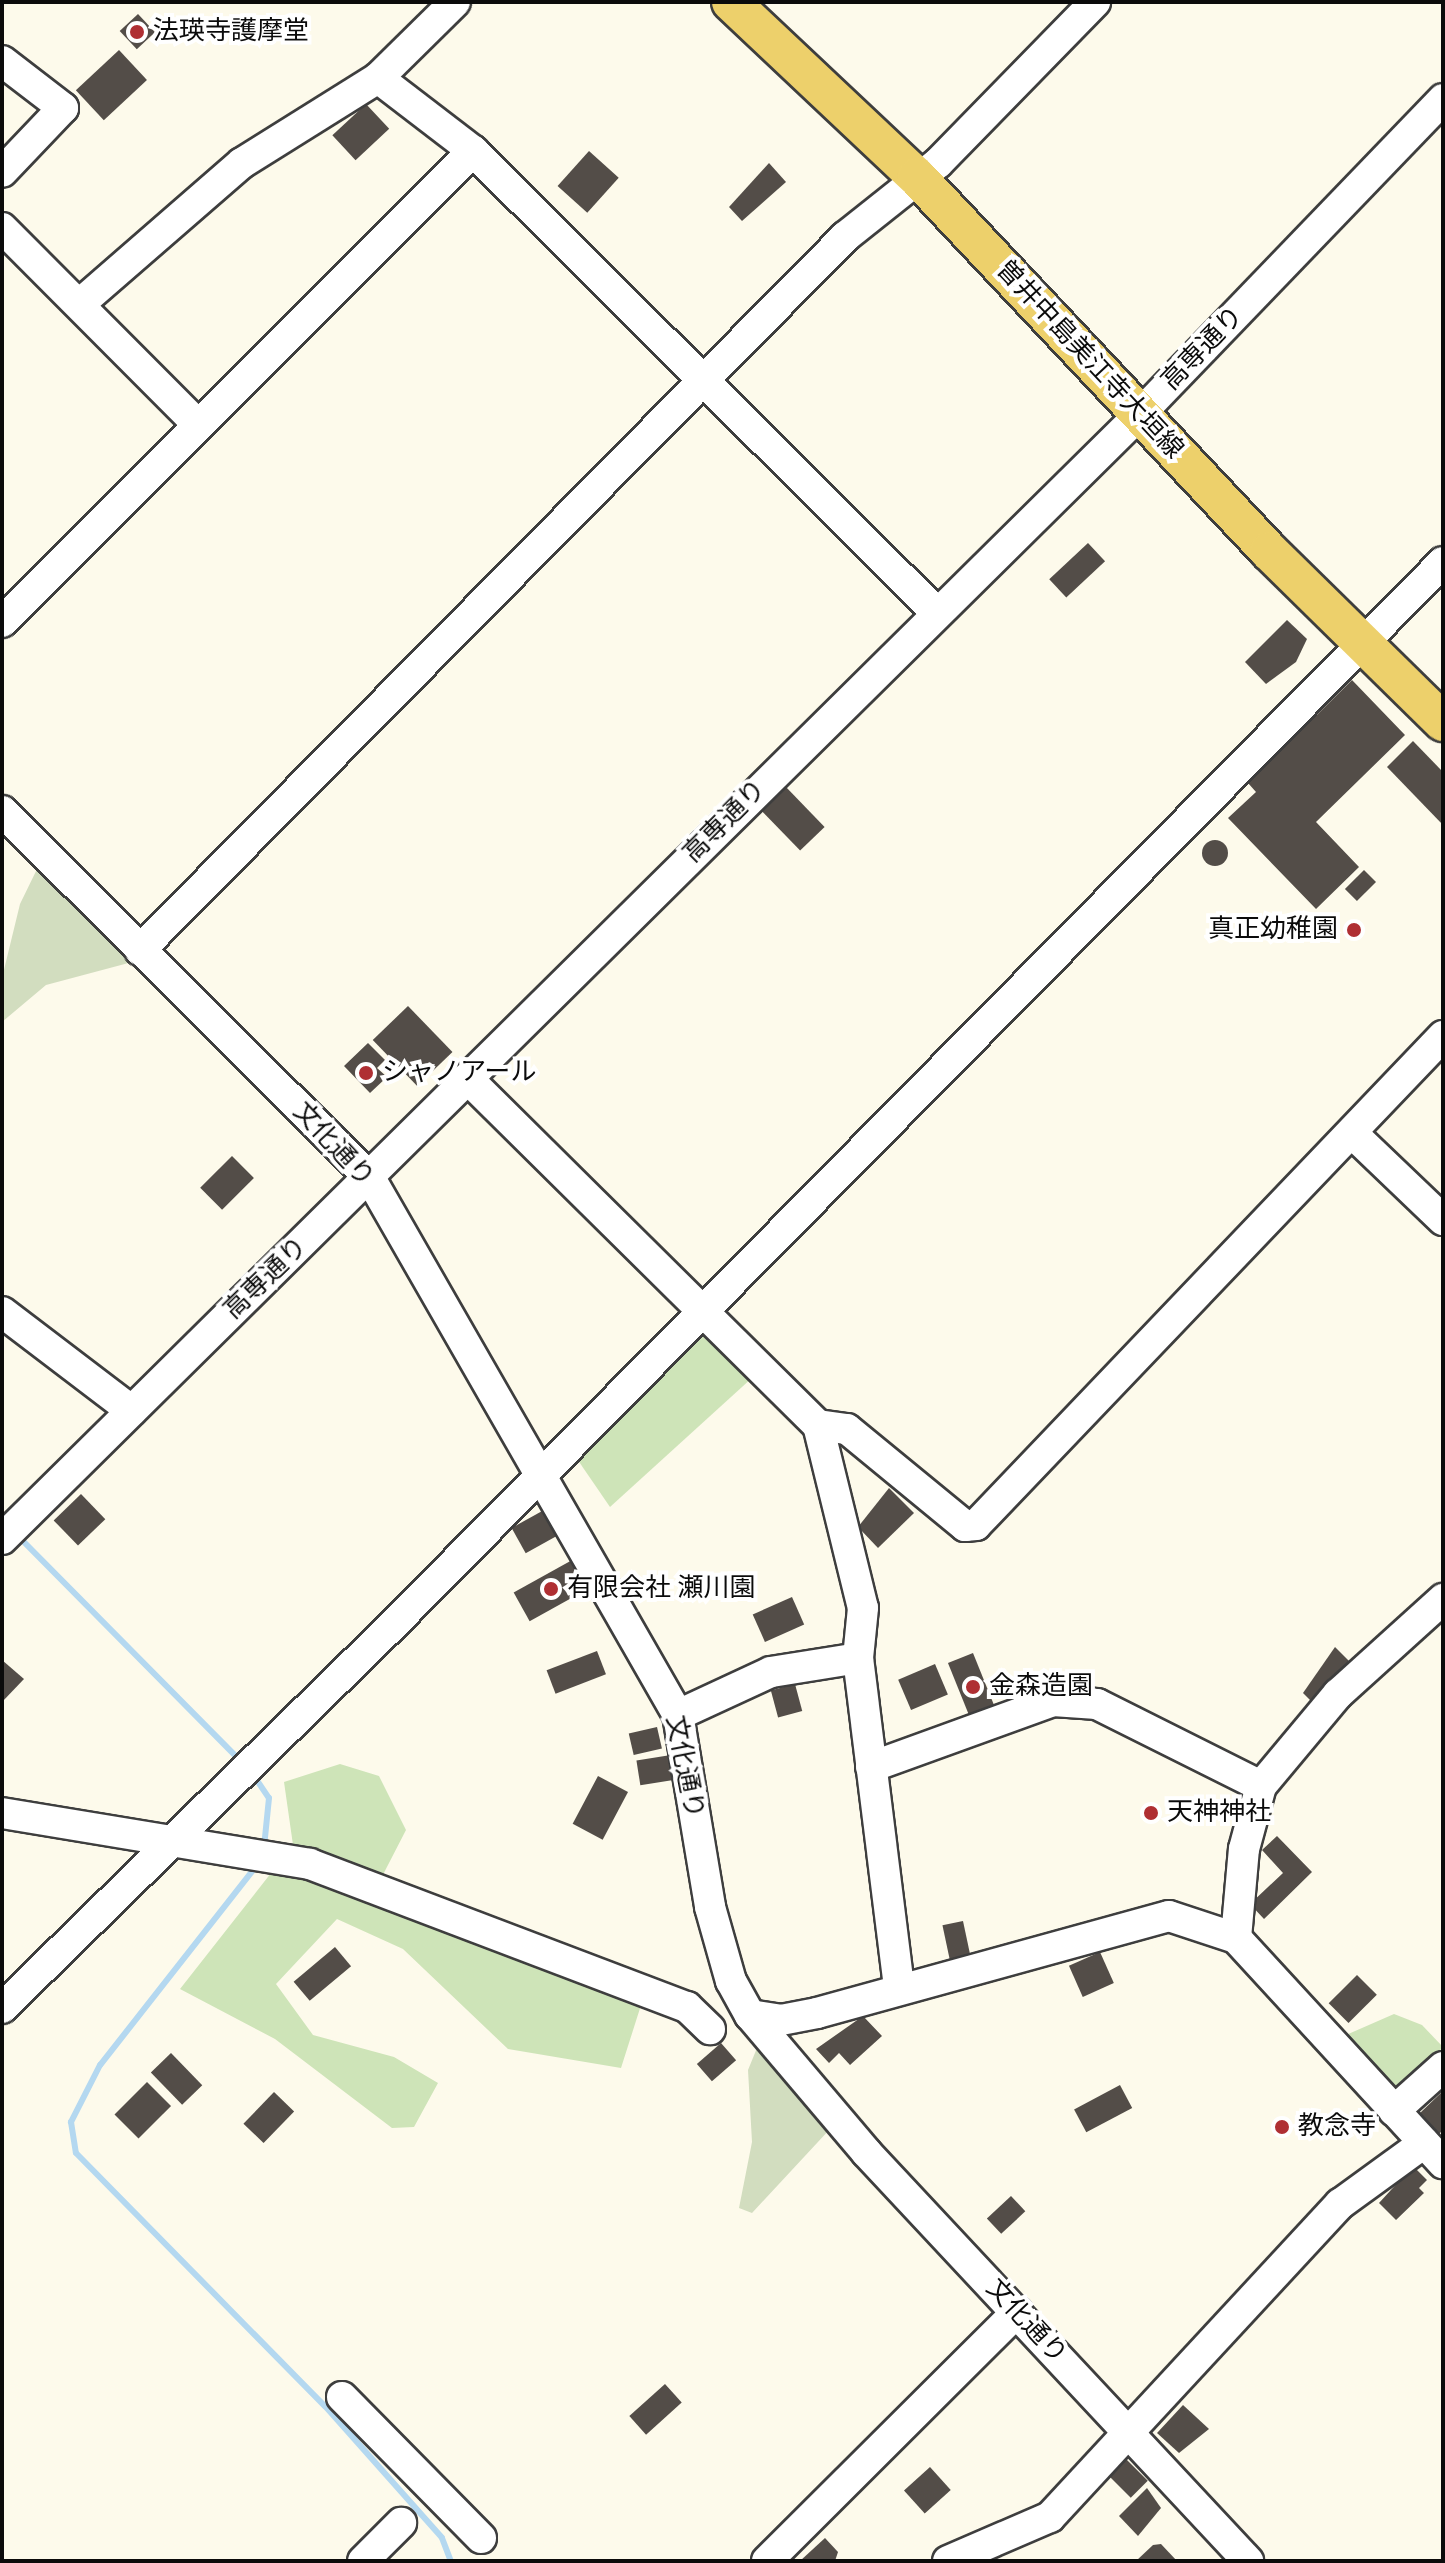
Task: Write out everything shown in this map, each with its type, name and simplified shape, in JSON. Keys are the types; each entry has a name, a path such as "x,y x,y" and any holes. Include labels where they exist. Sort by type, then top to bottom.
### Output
{"main road":[{"name":"曽井中島美江寺大垣線","path":"731,2 917,177 1140,414 1363,645 1443,722"}],"street":[{"path":"82,302 242,163 378,78 455,2"},
{"path":"140,950 706,384 865,217 917,177 1095,2"},
{"path":"2,61 63,108 2,172"},
{"path":"378,78 473,151 937,613"},
{"name":"高専通り","path":"2,1539 1140,414 1443,99"},
{"path":"2,622 473,151"},
{"path":"2,228 82,302 197,424"},
{"path":"2,2008 542,1472 1443,562"},
{"name":"文化通り","path":"2,811 370,1178 542,1472 678,1715 710,1907 731,1981 750,2015 1017,2312 1248,2561"},
{"path":"818,1425 847,1429 965,1526 976,1525 1443,1036"},
{"path":"467,1078 818,1425 863,1608 858,1658 899,1985"},
{"path":"1352,1133 1443,1220"},
{"path":"2,1312 132,1411"},
{"path":"1236,1938 1244,1849 1261,1786 1338,1694 1443,1599"},
{"path":"678,1715 771,1672 858,1658"},
{"path":"871,1767 1053,1701 1097,1704 1261,1786"},
{"path":"2,1813 310,1864 687,2007 710,2029"},
{"path":"750,2015 781,2020 817,2013 899,1985 1169,1916 1236,1938 1434,2153 1340,2204 1126,2428 1050,2517 1013,2550 948,2561"},
{"path":"1394,2111 1443,2067"},
{"path":"767,2561 1017,2312"},
{"path":"342,2397 481,2538"},
{"path":"363,2561 401,2523"}],"green space":[{"path":"39,865 136,961 46,985 2,1022 2,978 20,904"},
{"path":"703,1325 753,1377 610,1507 573,1453"},
{"path":"340,1764 379,1776 406,1830 372,1896 642,2002 621,2068 508,2049 403,1949 337,1919 276,1984 313,2035 394,2057 438,2083 414,2127 392,2128 275,2039 180,1989 293,1845 284,1782"},
{"path":"1394,2014 1422,2025 1443,2047 1397,2096 1346,2035"},
{"path":"757,2048 830,2129 752,2213 739,2208 752,2142 748,2070"}],"building":[{"name":"法瑛寺護摩堂","path":"138,14 155,32 137,49 120,31"},
{"path":"119,50 147,80 104,120 76,90"},
{"path":"366,104 389,129 356,160 332,135"},
{"path":"589,151 619,178 587,213 558,186"},
{"path":"769,163 786,182 742,221 729,207"},
{"path":"1088,543 1105,561 1066,597 1049,579"},
{"path":"1287,620 1307,639 1296,662 1266,684 1245,662"},
{"path":"1352,680 1405,735 1316,822 1359,867 1316,909 1228,818 1256,792 1248,783"},
{"path":"1413,741 1443,772 1443,825 1387,767"},
{"path":"785,786 825,827 800,851 761,810"},
{"path":"1215,840 1224,844 1228,853 1224,862 1215,866 1206,862 1202,853 1206,844"},
{"path":"1364,870 1376,882 1357,901 1345,889"},
{"path":"408,1006 452,1052 417,1086 373,1040"},
{"name":"シャノアール","path":"368,1043 385,1060 377,1068 387,1077 370,1093 344,1066"},
{"path":"232,1156 254,1178 222,1210 200,1188"},
{"path":"889,1488 914,1513 878,1548 858,1527"},
{"path":"81,1494 105,1519 78,1546 54,1520"},
{"path":"544,1510 558,1535 526,1553 512,1528"},
{"path":"574,1559 590,1588 530,1621 514,1592"},
{"path":"792,1597 804,1624 765,1642 753,1614"},
{"path":"1335,1647 1354,1666 1315,1705 1303,1693"},
{"path":"597,1651 606,1674 556,1694 547,1670"},
{"name":"金森造園","path":"973,1653 997,1711 972,1722 948,1663"},
{"path":"2,1660 24,1679 2,1702"},
{"path":"935,1664 948,1694 911,1710 898,1680"},
{"path":"795,1684 802,1711 778,1718 771,1690"},
{"path":"657,1727 662,1748 634,1755 629,1734"},
{"path":"671,1755 675,1780 640,1785 636,1760"},
{"path":"598,1776 628,1792 603,1840 573,1824"},
{"path":"1277,1836 1312,1872 1264,1919 1250,1904 1283,1873 1262,1850"},
{"path":"963,1921 971,1960 951,1964 942,1925"},
{"path":"335,1947 351,1966 310,2001 294,1982"},
{"path":"1100,1952 1114,1983 1083,1997 1069,1966"},
{"path":"1357,1975 1377,1995 1349,2023 1329,2003"},
{"path":"863,2016 882,2036 850,2065 839,2053 829,2063 816,2049"},
{"path":"721,2043 736,2060 712,2081 697,2064"},
{"path":"171,2053 202,2085 182,2105 151,2072"},
{"path":"147,2082 171,2106 139,2139 114,2115"},
{"path":"1120,2085 1132,2108 1086,2132 1074,2109"},
{"path":"1443,2091 1443,2130 1439,2134 1420,2113"},
{"path":"274,2092 294,2111 264,2143 243,2124"},
{"path":"1413,2166 1427,2180 1419,2188 1424,2193 1396,2220 1379,2203"},
{"path":"1011,2196 1025,2211 1001,2234 987,2219"},
{"path":"665,2384 682,2403 646,2435 629,2416"},
{"path":"1183,2405 1209,2429 1179,2453 1157,2433"},
{"path":"1123,2456 1148,2481 1131,2498 1106,2473"},
{"path":"930,2467 951,2490 925,2513 904,2490"},
{"path":"1147,2488 1161,2508 1138,2536 1119,2516"},
{"path":"825,2538 838,2552 835,2561 800,2561"},
{"path":"1161,2544 1177,2561 1136,2561 1153,2545"}],"waterway":[{"path":"19,1537 242,1762"},
{"path":"252,1773 269,1798 264,1847"},
{"path":"257,1865 100,2065 71,2122 76,2153 325,2406 442,2538 451,2561"}],"place":[{"name":"法瑛寺護摩堂","path":"137,32"},
{"name":"真正幼稚園","path":"1354,930"},
{"name":"シャノアール","path":"366,1073"},
{"name":"有限会社 瀬川園","path":"551,1589"},
{"name":"金森造園","path":"973,1687"},
{"name":"天神神社","path":"1151,1813"},
{"name":"教念寺","path":"1282,2127"}]}
